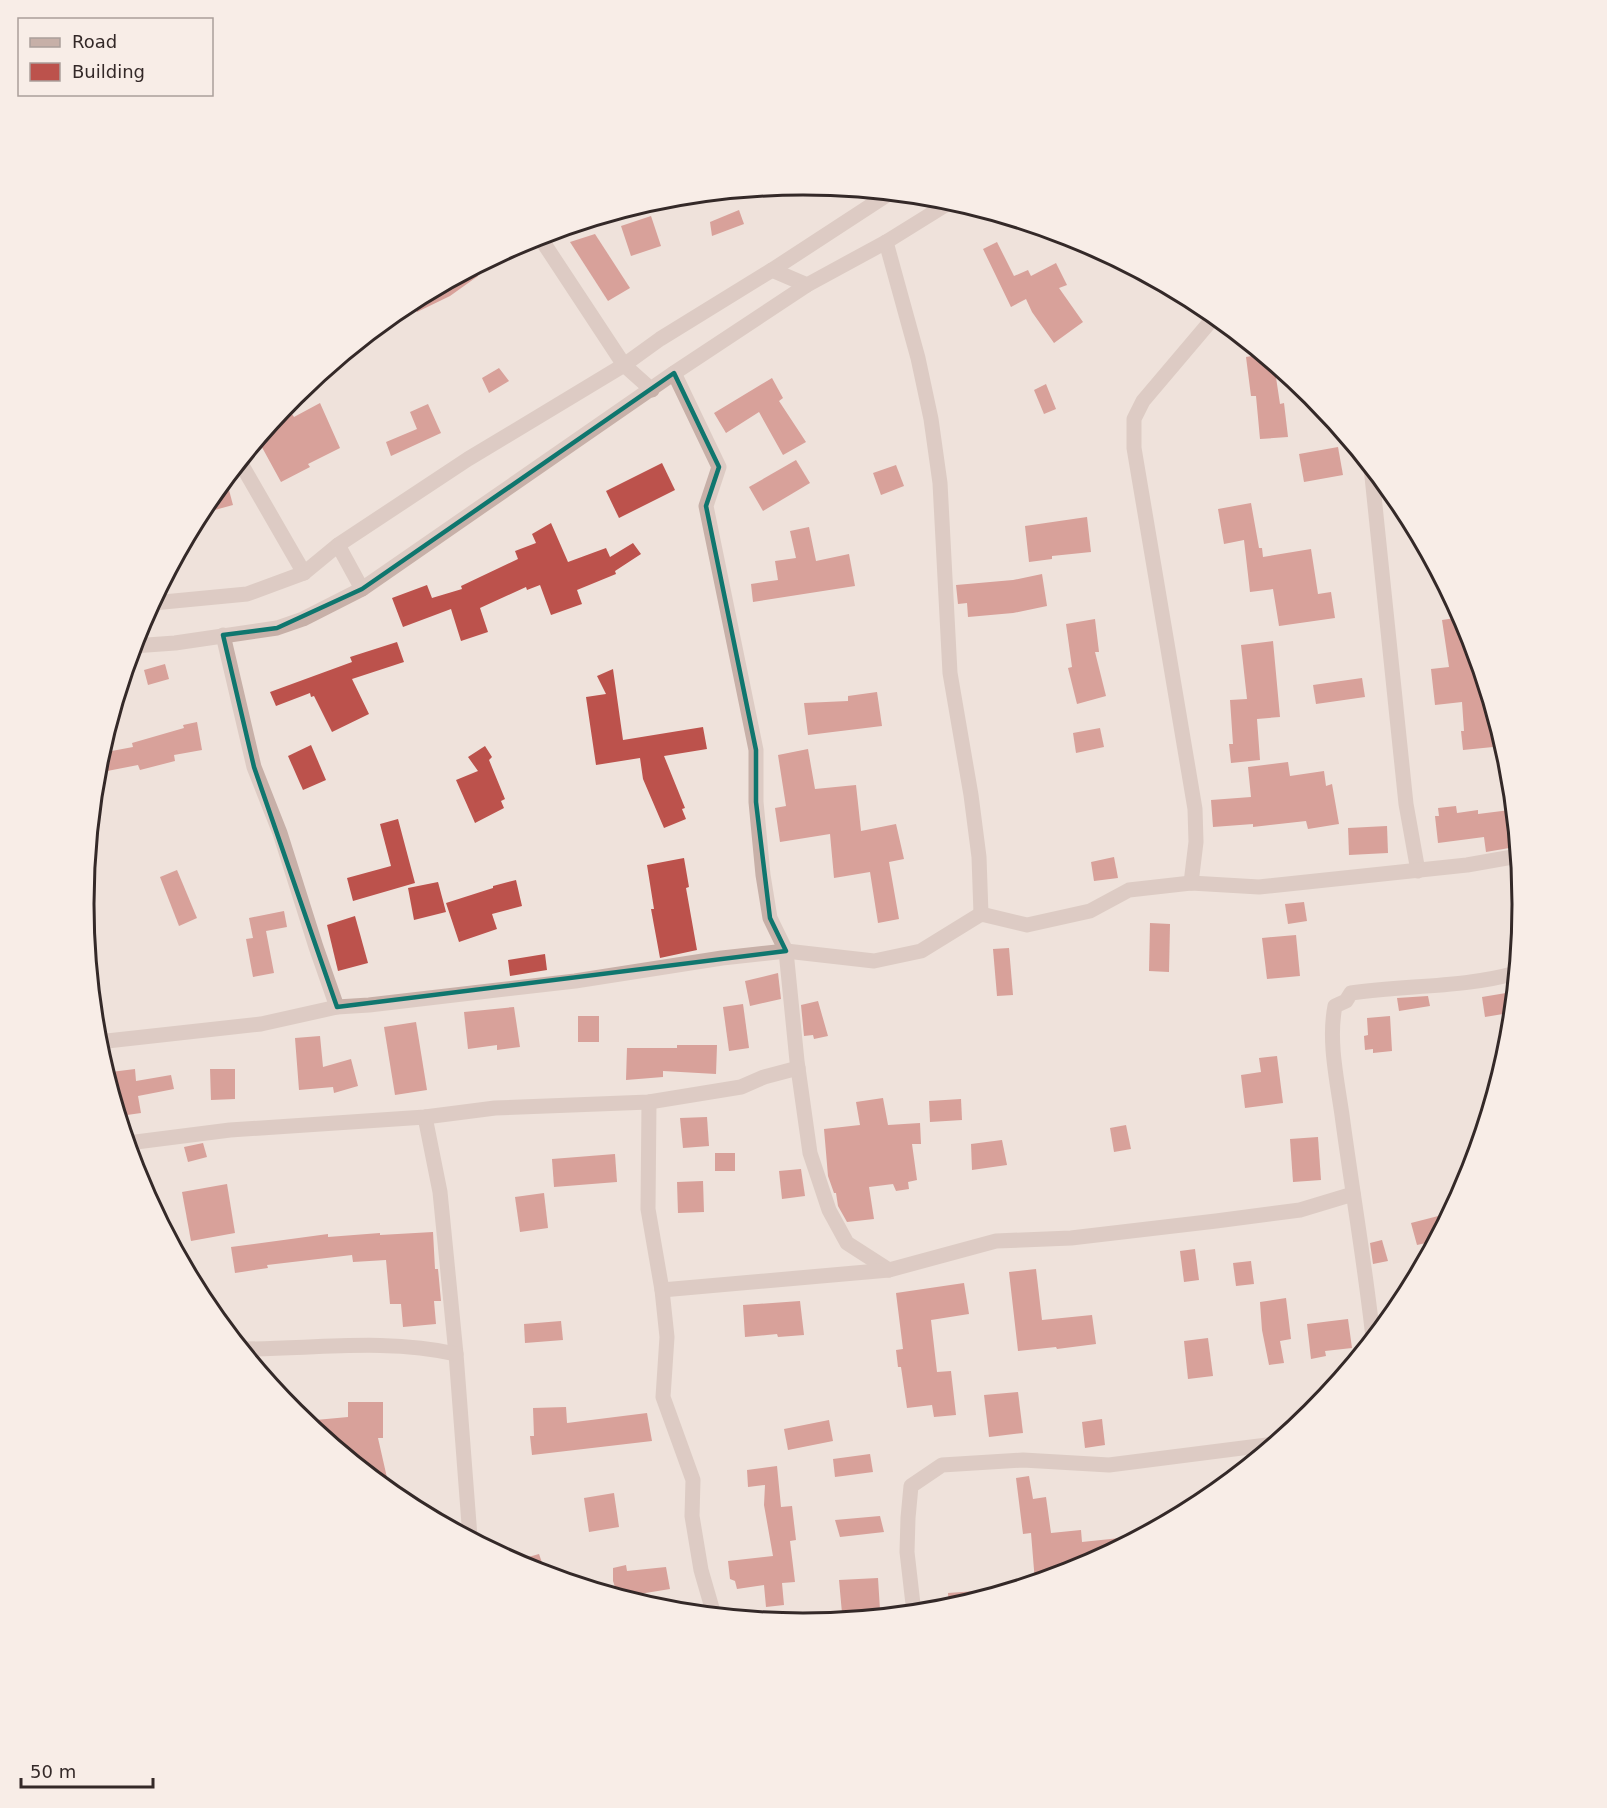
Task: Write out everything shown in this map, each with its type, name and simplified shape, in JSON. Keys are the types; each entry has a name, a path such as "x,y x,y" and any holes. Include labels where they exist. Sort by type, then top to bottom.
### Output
{"street":[{"path":"162,602 248,594 304,573 338,545 468,459 624,365 660,339 880,200"},
{"path":"143,645 277,628 303,619 362,589 674,373 807,285 886,242 940,209"},
{"path":"886,242 918,358 939,472 951,673 971,795 981,914"},
{"path":"545,244 624,365 652,390"},
{"path":"772,270 807,285"},
{"path":"1191,883 1196,842 1195,809 1134,448 1134,420 1143,401 1209,323"},
{"path":"674,373 719,467 706,506 756,750 756,802 763,875 770,918 786,951 798,1068 810,1153 829,1210 847,1243 889,1270"},
{"path":"244,469 304,573"},
{"path":"1372,481 1406,804 1418,871"},
{"path":"338,545 362,589"},
{"path":"223,635 254,767 280,833 337,1007"},
{"path":"108,1041 261,1024 337,1007 575,981 722,958 786,951 874,961 921,951 981,914 1027,925 1090,911 1129,890 1191,883 1259,887 1418,871 1511,857"},
{"path":"1372,1328 1367,1279 1334,1058 1335,1006 1346,1000 1351,993 1443,985 1508,974"},
{"path":"136,1142 230,1130 425,1118 495,1108 649,1102 741,1087 764,1077 798,1068"},
{"path":"649,1102 648,1209 663,1290 667,1337 663,1397 693,1480 692,1516 701,1570 712,1607"},
{"path":"425,1118 440,1192 456,1353 469,1529"},
{"path":"663,1290 889,1270 996,1241 1071,1238 1300,1210 1353,1194"},
{"path":"251,1348 294,1349 370,1344 422,1347 456,1353"},
{"path":"913,1604 907,1552 912,1486 942,1465 1023,1460 1109,1465 1260,1446"}],"highlighted area":[{"path":"674,373 719,467 706,506 756,750 756,802 770,918 786,951 337,1007 254,767 223,635 277,628 362,589"}],"building":[{"path":"739,210 744,224 712,236 710,222"},
{"path":"651,216 661,246 631,256 621,226"},
{"path":"595,234 630,288 608,301 570,242"},
{"path":"997,242 1014,276 1028,270 1031,276 1056,263 1067,285 1059,288 1083,322 1054,343 1032,312 1026,299 1011,307 983,249"},
{"path":"478,276 450,296 417,312 416,310 449,290"},
{"path":"1252,356 1276,375 1280,404 1284,403 1288,437 1260,439 1256,396 1251,396 1246,357"},
{"path":"499,368 509,381 489,393 482,378"},
{"path":"772,378 783,398 779,401 806,442 783,455 759,412 726,433 714,413"},
{"path":"1046,384 1056,409 1044,414 1034,390"},
{"path":"320,403 340,448 308,464 310,467 281,482 262,447 292,414 294,417"},
{"path":"428,404 441,433 391,456 386,442 417,429 410,412"},
{"path":"1338,447 1343,475 1304,482 1299,454"},
{"path":"796,460 810,483 763,511 749,487"},
{"path":"662,463 675,490 619,518 606,491"},
{"path":"896,465 904,486 881,495 873,473"},
{"path":"229,489 233,505 214,510"},
{"path":"1251,503 1259,548 1262,548 1263,557 1311,549 1318,594 1331,592 1335,618 1279,626 1273,589 1250,592 1244,540 1224,544 1218,509"},
{"path":"1087,517 1091,552 1052,556 1052,559 1029,562 1025,526"},
{"path":"551,523 568,562 606,548 610,557 633,543 641,554 615,571 616,574 577,590 582,604 551,615 540,585 527,590 526,587 480,608 488,632 461,641 451,609 403,627 392,598 427,585 432,598 462,589 461,586 518,559 515,551 536,543 532,534"},
{"path":"809,527 816,561 849,554 855,586 753,602 751,584 778,580 775,561 796,558 790,531"},
{"path":"1042,574 1047,606 1013,613 968,617 967,603 958,604 956,585 1013,580"},
{"path":"1452,618 1459,633 1475,676 1493,747 1463,750 1462,702 1435,705 1431,669 1449,667 1442,620"},
{"path":"1095,619 1099,652 1095,652 1106,696 1077,704 1068,668 1072,667 1066,624"},
{"path":"1273,641 1280,717 1257,719 1260,760 1231,763 1229,744 1233,744 1230,700 1247,699 1241,645"},
{"path":"397,642 404,662 352,679 369,714 332,732 314,696 311,697 310,693 276,706 270,692 352,662 350,657"},
{"path":"165,664 169,679 148,685 144,670"},
{"path":"613,669 623,740 703,727 707,749 664,756 685,808 682,809 686,819 664,828 643,779 640,758 596,765 586,697 606,694 597,676"},
{"path":"1362,678 1365,697 1316,704 1313,685"},
{"path":"877,692 882,726 808,735 804,703 848,701 848,696"},
{"path":"197,722 202,750 174,755 175,761 140,770 138,765 107,771 112,751 133,747 132,743 184,728 183,725"},
{"path":"1100,728 1104,747 1076,753 1073,733"},
{"path":"311,745 326,780 303,790 288,756"},
{"path":"485,746 492,757 489,760 505,799 501,801 504,808 475,823 456,780 478,771 468,757"},
{"path":"808,749 815,789 856,785 861,831 896,824 904,859 889,862 899,919 878,923 870,872 834,878 830,834 780,842 775,808 786,806 778,755"},
{"path":"1288,762 1290,776 1324,771 1326,786 1332,784 1339,824 1308,829 1306,821 1253,827 1253,824 1213,827 1211,800 1251,797 1248,767"},
{"path":"1456,806 1457,813 1478,810 1478,814 1506,811 1510,848 1486,852 1484,837 1438,843 1435,816 1439,816 1438,808"},
{"path":"398,819 415,883 353,901 347,878 391,866 380,824"},
{"path":"1387,826 1388,853 1349,855 1348,828"},
{"path":"1114,857 1118,878 1094,881 1091,862"},
{"path":"684,858 689,887 686,888 697,950 660,958 651,909 654,909 647,865"},
{"path":"177,870 197,918 179,926 160,877"},
{"path":"516,880 522,906 492,914 497,929 459,942 446,903"},
{"path":"438,882 446,912 414,920 408,888"},
{"path":"1304,902 1307,921 1288,924 1285,904"},
{"path":"284,911 287,927 266,931 274,973 253,977 246,939 253,938 249,918"},
{"path":"355,916 368,963 338,971 327,925"},
{"path":"1150,923 1170,924 1169,972 1149,971"},
{"path":"1296,935 1300,976 1267,979 1262,938"},
{"path":"1009,948 1013,995 997,996 993,949"},
{"path":"545,954 547,970 510,976 508,960"},
{"path":"778,973 781,999 750,1006 745,981"},
{"path":"1506,993 1503,1014 1485,1017 1482,997"},
{"path":"1428,996 1430,1006 1399,1011 1397,998"},
{"path":"818,1001 828,1036 814,1039 813,1035 804,1036 801,1005"},
{"path":"743,1004 749,1048 729,1051 723,1007"},
{"path":"514,1007 520,1047 497,1050 497,1045 468,1049 464,1012"},
{"path":"578,1016 599,1016 599,1042 578,1042"},
{"path":"1390,1016 1392,1051 1373,1053 1373,1049 1365,1050 1364,1036 1368,1035 1367,1018"},
{"path":"416,1022 427,1090 395,1095 384,1027"},
{"path":"320,1036 323,1067 351,1059 358,1086 334,1093 333,1087 299,1090 295,1038"},
{"path":"677,1045 717,1045 716,1074 663,1071 663,1077 626,1080 627,1048 677,1048"},
{"path":"1277,1056 1283,1103 1245,1108 1241,1075 1261,1072 1259,1058"},
{"path":"135,1069 136,1081 171,1075 174,1089 138,1096 141,1113 127,1115 115,1071"},
{"path":"210,1069 235,1069 235,1099 211,1100"},
{"path":"883,1098 888,1125 920,1123 921,1144 912,1144 917,1180 908,1182 909,1189 896,1191 893,1184 869,1187 874,1219 847,1222 838,1206 836,1193 834,1193 828,1176 824,1129 860,1125 856,1102"},
{"path":"961,1099 962,1120 930,1122 929,1101"},
{"path":"707,1117 709,1146 683,1148 680,1118"},
{"path":"1126,1125 1131,1149 1114,1152 1110,1128"},
{"path":"1318,1137 1321,1180 1293,1182 1290,1139"},
{"path":"1002,1140 1007,1165 972,1170 971,1144"},
{"path":"203,1143 207,1157 188,1162 184,1147"},
{"path":"715,1153 735,1153 735,1171 715,1171"},
{"path":"615,1154 617,1182 554,1187 552,1159"},
{"path":"801,1169 805,1196 782,1199 779,1171"},
{"path":"703,1181 704,1212 678,1213 677,1182"},
{"path":"227,1184 235,1233 191,1241 182,1192"},
{"path":"544,1193 548,1228 520,1232 515,1197"},
{"path":"1440,1216 1426,1243 1417,1245 1411,1223"},
{"path":"433,1232 435,1269 438,1269 441,1301 434,1301 436,1324 403,1327 401,1304 390,1304 386,1260 353,1262 352,1255 267,1265 268,1268 235,1273 231,1247 328,1234 328,1237"},
{"path":"1382,1240 1388,1261 1373,1264 1370,1243"},
{"path":"1195,1249 1199,1280 1184,1282 1180,1251"},
{"path":"1251,1261 1254,1284 1236,1286 1233,1263"},
{"path":"1036,1269 1042,1320 1092,1315 1096,1344 1018,1351 1009,1272"},
{"path":"964,1283 969,1314 931,1320 937,1372 951,1371 956,1415 934,1417 932,1405 907,1408 896,1350 903,1349 896,1293"},
{"path":"1286,1298 1291,1339 1280,1341 1284,1363 1269,1365 1262,1330 1260,1302"},
{"path":"800,1301 804,1335 778,1337 777,1334 745,1337 743,1305"},
{"path":"1348,1319 1352,1348 1325,1351 1326,1356 1311,1359 1307,1324"},
{"path":"561,1321 563,1340 525,1343 524,1324"},
{"path":"1208,1338 1213,1376 1188,1379 1184,1341"},
{"path":"1018,1392 1023,1433 989,1437 984,1395"},
{"path":"348,1402 383,1402 383,1438 378,1438 387,1477 318,1420 348,1417"},
{"path":"566,1407 567,1423 647,1413 652,1441 532,1455 530,1436 534,1436 533,1408"},
{"path":"1102,1419 1105,1445 1085,1448 1082,1422"},
{"path":"829,1420 833,1441 788,1450 784,1429"},
{"path":"870,1454 873,1472 835,1477 833,1459"},
{"path":"777,1466 781,1507 792,1506 796,1540 790,1541 795,1582 782,1583 784,1605 766,1607 764,1585 737,1589 735,1581 730,1579 728,1561 773,1556 764,1505 765,1485 748,1487 747,1470"},
{"path":"1029,1476 1033,1499 1046,1497 1051,1533 1081,1530 1082,1542 1121,1538 1075,1559 1034,1574 1031,1533 1023,1534 1016,1478"},
{"path":"614,1493 619,1527 589,1532 584,1498"},
{"path":"880,1516 884,1532 840,1537 835,1520"},
{"path":"539,1554 542,1563 532,1559 528,1557"},
{"path":"626,1565 627,1571 666,1567 670,1589 641,1594 615,1587 613,1568"},
{"path":"878,1578 880,1608 842,1611 839,1580"},
{"path":"979,1591 948,1598 948,1593"}]}
